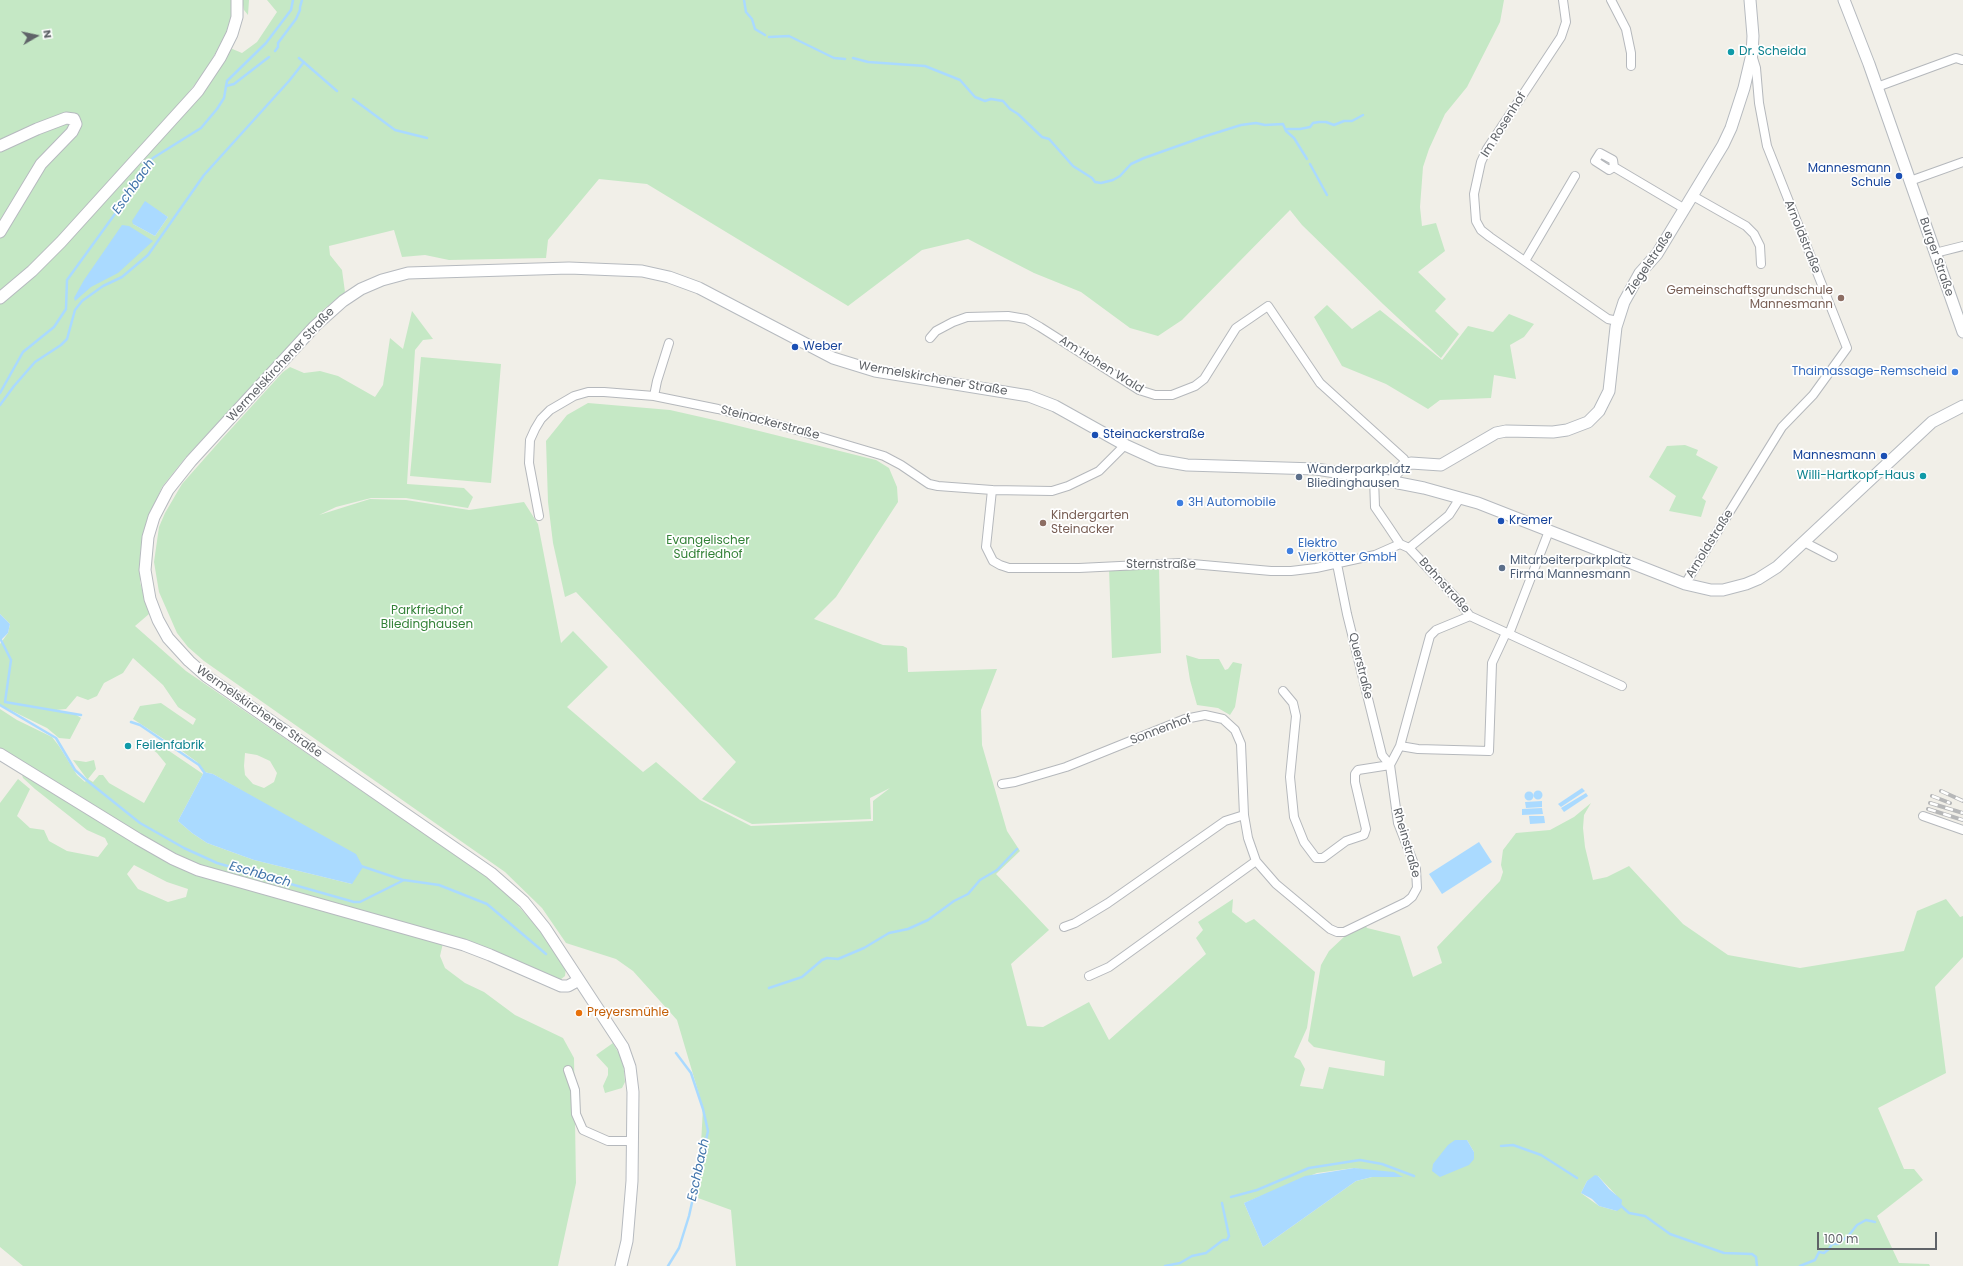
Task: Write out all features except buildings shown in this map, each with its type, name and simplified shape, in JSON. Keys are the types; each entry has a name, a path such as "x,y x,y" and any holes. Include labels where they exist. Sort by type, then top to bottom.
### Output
{"main road":[{"path":"0,298 56,247 198,91 220,58 232,34 237,17 237,0"},
{"name":"Ziegelstraße","path":"1406,464 1441,465 1483,439 1500,432 1557,432 1575,428 1588,422 1603,406 1609,391 1618,320 1624,302 1635,282 1658,254 1723,145 1731,128 1744,88 1752,54 1753,36 1750,0"},
{"name":"Burger Straße","path":"1844,0 1877,87 1963,332"},
{"path":"0,146 66,118 74,119 76,124 72,132 41,164 0,232"},
{"name":"Wermelskirchener Straße","path":"579,980 539,920 503,882 206,676 173,645 163,630 152,607 145,570 146,548 154,518 163,499 191,461 327,314 343,300 361,289 382,280 408,274 569,268 642,272 669,277 699,288 833,358 875,370 1029,396 1055,406 1125,445 1153,458 1172,463 1316,469 1394,482 1460,498 1685,584 1711,590 1723,590 1746,584 1758,579 1774,569 1932,422 1963,406"},
{"path":"1394,482 1396,474 1401,467 1406,464"},
{"path":"0,754 138,839 173,859 198,870 464,945 561,986 568,986 579,980 623,1048 629,1062 633,1092 630,1222 628,1241 621,1266"}],"street":[{"name":"Im Rosenhof","path":"1562,0 1566,22 1561,37 1481,162 1475,185 1474,207 1478,226 1490,237 1608,319 1618,320"},
{"path":"1611,0 1626,29 1631,53 1631,66"},
{"name":"Arnoldstraße","path":"1685,584 1782,427 1812,395 1847,348 1767,146 1759,103 1756,68 1752,54"},
{"path":"1877,87 1956,58 1962,60"},
{"path":"1910,181 1963,162"},
{"path":"1614,167 1685,209"},
{"path":"1525,260 1575,176"},
{"path":"1693,196 1746,226 1754,234 1760,246 1761,264"},
{"path":"1935,253 1963,246"},
{"name":"Am Hohen Wald","path":"930,338 936,331 967,317 1008,316 1026,319 1139,390 1150,394 1164,396 1182,393 1195,386 1211,369 1236,328 1268,306 1320,383 1404,459 1406,464"},
{"path":"654,396 658,374 669,343"},
{"name":"Steinackerstraße","path":"539,516 529,452 530,440 541,419 561,402 588,392 654,396 718,409 784,426 884,456 901,465 929,484 992,490 1052,491 1068,486 1099,471 1125,445"},
{"path":"1374,478 1375,507 1400,544"},
{"name":"Sternstraße","path":"992,490 986,547 993,561 1009,568 1079,568 1181,563 1271,571 1303,570 1375,555 1400,544"},
{"path":"1409,548 1449,515 1460,498"},
{"path":"1400,746 1489,751 1492,663 1508,634 1549,531"},
{"path":"1804,542 1833,557"},
{"name":"Bahnstraße","path":"1400,544 1409,548 1455,597 1470,616 1622,686"},
{"name":"Querstraße","path":"1337,564 1382,755 1390,765"},
{"path":"1283,692 1293,703 1296,716 1290,777 1294,817 1304,842 1316,858 1323,858 1346,841 1364,835 1366,829 1355,774 1358,770 1390,765 1400,746 1430,636 1436,630 1470,616"},
{"name":"Sonnenhof","path":"1002,784 1029,779 1066,768 1185,719 1210,715 1223,719 1230,723 1240,739 1244,781 1244,814 1249,843 1256,861 1284,891 1330,929 1337,932"},
{"name":"Rheinstraße","path":"1337,932 1344,932 1406,902 1412,897 1417,888 1416,869 1398,823 1390,765"},
{"path":"1064,927 1108,903 1225,821 1244,814"},
{"path":"1923,816 1963,830"},
{"path":"1089,976 1109,966 1256,861"},
{"path":"568,1070 575,1090 576,1114 582,1130 608,1141 632,1141"}],"green space":[{"path":"0,0 232,0 233,15 230,27 206,70 171,115 34,264 0,293"},
{"path":"242,0 249,0 248,15 244,10"},
{"path":"267,0 1504,0 1500,22 1467,87 1445,114 1429,149 1423,167 1420,207 1422,226 1436,223 1445,251 1418,272 1446,299 1435,311 1459,334 1441,358 1302,225 1290,210 1182,320 1158,336 1130,328 1081,292 1034,273 968,239 922,250 848,306 647,184 599,179 548,240 546,258 449,260 425,255 402,257 394,230 329,246 330,255 342,270 345,292 324,309 186,457 162,487 144,530 140,555 140,582 149,614 135,626 186,671 488,877 511,898 540,930 566,968 565,976 560,980 223,874 178,857 0,751 0,709 17,720 52,737 77,775 85,782 87,779 73,760 86,762 94,760 96,769 88,779 93,782 99,775 103,775 109,783 144,803 166,764 157,753 146,745 150,738 203,774 178,821 192,833 207,843 254,860 352,884 289,818 213,774 204,772 197,762 133,719 140,706 161,703 193,725 196,719 178,707 163,685 133,658 123,673 104,683 97,696 88,700 77,696 66,709 56,710 75,714 81,718 70,739 59,738 47,728 0,705 0,644 8,633 10,624 0,614 0,304 230,48 242,53 257,42 277,12","holes":["153,208 168,217 155,236 133,224","245,753 257,755 270,761 277,773 274,782 264,788 253,784 245,775"]},
{"path":"1327,305 1352,329 1380,310 1442,360 1468,326 1493,332 1509,314 1534,324 1524,337 1510,345 1516,379 1494,375 1491,398 1440,400 1428,409 1386,384 1342,366 1314,317"},
{"path":"412,311 433,339 423,340 415,350 407,484 464,488 473,497 468,508 406,498 371,498 336,507 319,515 370,499 406,500 469,510 524,502 538,524 561,643 573,631 608,667 567,707 643,772 656,762 700,800 751,826 873,821 873,801 890,788 870,798 871,819 752,824 702,799 736,762 576,592 565,597 553,543 548,502 546,441 567,415 588,403 670,410 876,460 889,468 897,487 898,502 836,597 814,619 883,645 903,646 907,648 908,672 997,669 981,710 982,745 1007,831 1020,851 996,874 1049,930 1011,964 1027,1026 1043,1027 1089,1002 1109,1040 1206,954 1196,938 1203,930 1198,922 1233,899 1232,912 1246,923 1254,919 1315,972 1307,1028 1294,1057 1300,1060 1305,1069 1300,1086 1323,1089 1329,1067 1384,1076 1385,1061 1314,1047 1308,1041 1321,965 1329,951 1345,936 1365,925 1367,928 1400,936 1413,977 1442,963 1437,947 1500,881 1503,872 1501,865 1503,850 1516,833 1550,830 1574,817 1591,803 1584,815 1583,828 1585,847 1593,880 1607,877 1629,866 1683,924 1728,955 1800,968 1904,951 1917,911 1946,899 1960,917 1963,916 1963,957 1935,987 1946,1073 1878,1108 1904,1169 1914,1169 1923,1180 1877,1216 1899,1263 1929,1264 1930,1266 736,1266 731,1210 698,1198 703,1108 677,1020 633,971 616,959 566,943 542,908 505,872 204,661 188,647 177,633 159,592 154,562 159,527 165,513 182,484 283,372 290,367 304,373 320,371 338,376 375,397 383,385 390,338 403,349","holes":["1467,1140 1474,1152 1433,1164 1439,1160","1354,1168 1402,1177 1372,1177 1356,1181 1263,1247 1244,1203 1317,1173","1598,1176 1616,1195 1617,1211 1599,1206 1581,1193 1587,1181"]},
{"path":"421,357 501,364 491,483 410,476"},
{"path":"1685,445 1698,450 1696,455 1718,467 1702,498 1706,501 1701,517 1669,511 1676,496 1649,477 1667,446"},
{"path":"1159,567 1161,653 1112,658 1109,568"},
{"path":"1186,655 1199,659 1219,659 1225,670 1228,669 1233,662 1242,664 1235,707 1230,715 1218,708 1197,705 1190,680"},
{"path":"22,775 163,858 443,943 440,956 445,968 465,983 484,992 515,1015 563,1038 574,1058 576,1183 558,1266 23,1266 0,1247 0,803 18,779 30,789 17,816 30,828 44,830 49,841 67,851 98,857 108,844 105,838 87,830 23,778","holes":["134,865 167,882 188,889 186,897 168,902 138,889 127,874"]},
{"path":"613,1043 623,1061 625,1082 622,1088 605,1093 603,1086 608,1075 608,1068 596,1055"}],"water":[{"path":"145,201 168,217 155,236 133,224 132,221"},
{"path":"122,225 129,226 153,241 118,273 91,287 75,301 74,298 84,280"},
{"path":"0,614 10,624 8,633 0,641"},
{"path":"204,772 213,774 356,854 363,867 352,884 254,860 207,843 192,833 178,821"},
{"path":"1582,788 1585,791 1561,807 1558,804"},
{"path":"1538,790 1543,795 1538,800 1533,795"},
{"path":"1529,791 1534,796 1529,801 1524,796"},
{"path":"1586,793 1588,796 1564,812 1561,808"},
{"path":"1542,801 1542,807 1526,808 1525,802"},
{"path":"1542,808 1543,814 1522,815 1522,809"},
{"path":"1529,816 1544,816 1545,823 1530,824"},
{"path":"1479,842 1492,862 1442,894 1429,874"},
{"path":"1455,1140 1467,1140 1474,1152 1474,1159 1469,1165 1440,1177 1432,1171 1433,1164 1448,1145"},
{"path":"1354,1168 1394,1172 1403,1177 1372,1177 1356,1181 1263,1247 1244,1203 1305,1176"},
{"path":"1595,1175 1598,1176 1609,1189 1622,1200 1621,1208 1617,1211 1599,1206 1592,1199 1581,1193 1587,1181"}],"waterway":[{"name":"Eschbach","path":"0,393 23,352 54,327 66,309 67,280 120,207 144,168 153,158 201,128 224,98 227,81 266,43 291,10 293,0"},
{"path":"275,51 278,47 278,43 296,19 302,0"},
{"path":"744,0 746,12 752,19 755,29 765,35"},
{"path":"769,37 789,36 834,58 845,59"},
{"path":"226,86 234,84 269,57"},
{"path":"299,58 337,91"},
{"path":"853,58 868,62 925,66 960,80 975,97 985,101 991,99 1003,101 1042,137 1049,139 1073,166 1092,178 1095,182 1101,183 1113,180 1120,176 1131,164 1144,158 1241,125 1256,123 1265,125 1283,124 1286,131 1294,138 1307,159"},
{"path":"0,405 35,362 61,345 67,339 75,310 82,301 103,286 122,277 148,255 204,175 289,81 304,62"},
{"path":"353,99 395,130 427,138"},
{"path":"1286,131 1287,129 1310,127 1313,123 1319,122 1326,122 1334,125 1344,121 1352,121 1363,115"},
{"path":"1310,164 1327,195"},
{"path":"1,640 11,660 5,702 81,715"},
{"name":"Eschbach","path":"0,705 56,738 75,770 85,779 140,823 184,848 217,863 354,902 360,902 404,880 439,885 487,904 546,954"},
{"path":"131,722 140,725 199,765 206,775"},
{"path":"769,988 802,977 822,960 827,958 838,959 864,948 889,933 908,929 928,920 954,901 968,894 980,880 997,870 1017,849"},
{"path":"361,866 403,880"},
{"name":"Eschbach","path":"668,1266 679,1248 689,1216 708,1131 703,1109 691,1073 676,1053"},
{"path":"1501,1146 1513,1145 1541,1155 1577,1178"},
{"path":"1231,1197 1257,1190 1309,1168 1360,1160 1382,1164 1414,1176"},
{"path":"1165,1266 1180,1263 1192,1256 1206,1253 1223,1240 1227,1240 1229,1236 1222,1203"},
{"path":"1619,1204 1629,1213 1645,1216 1670,1234 1724,1253 1752,1254 1756,1257 1757,1266"},
{"path":"1800,1266 1815,1260 1819,1252 1824,1253 1832,1244 1838,1244 1849,1235 1857,1225 1866,1220 1875,1222"}],"railway":[{"path":"1941,791 1963,801"},
{"path":"1932,796 1950,803"},
{"path":"1930,803 1963,813"},
{"path":"1928,809 1963,820"}],"place":[{"name":"Dr. Scheida","path":"1731,52"},
{"name":"Mannesmann Schule","path":"1899,176"},
{"name":"Gemeinschaftsgrundschule Mannesmann","path":"1841,298"},
{"name":"Weber","path":"795,347"},
{"name":"Thaimassage-Remscheid","path":"1955,372"},
{"name":"Steinackerstraße","path":"1095,435"},
{"name":"Mannesmann","path":"1884,456"},
{"name":"Willi-Hartkopf-Haus","path":"1923,476"},
{"name":"Wanderparkplatz Bliedinghausen","path":"1299,477"},
{"name":"3H Automobile","path":"1180,503"},
{"name":"Kremer","path":"1501,521"},
{"name":"Kindergarten Steinacker","path":"1043,523"},
{"name":"Elektro Vierkötter GmbH","path":"1290,551"},
{"name":"Mitarbeiterparkplatz Firma Mannesmann","path":"1502,568"},
{"name":"Feilenfabrik","path":"128,746"},
{"name":"Preyersmühle","path":"579,1013"}],"park label":[{"name":"Evangelischer Südfriedhof","path":"708,548"},
{"name":"Parkfriedhof Bliedinghausen","path":"427,618"}]}
